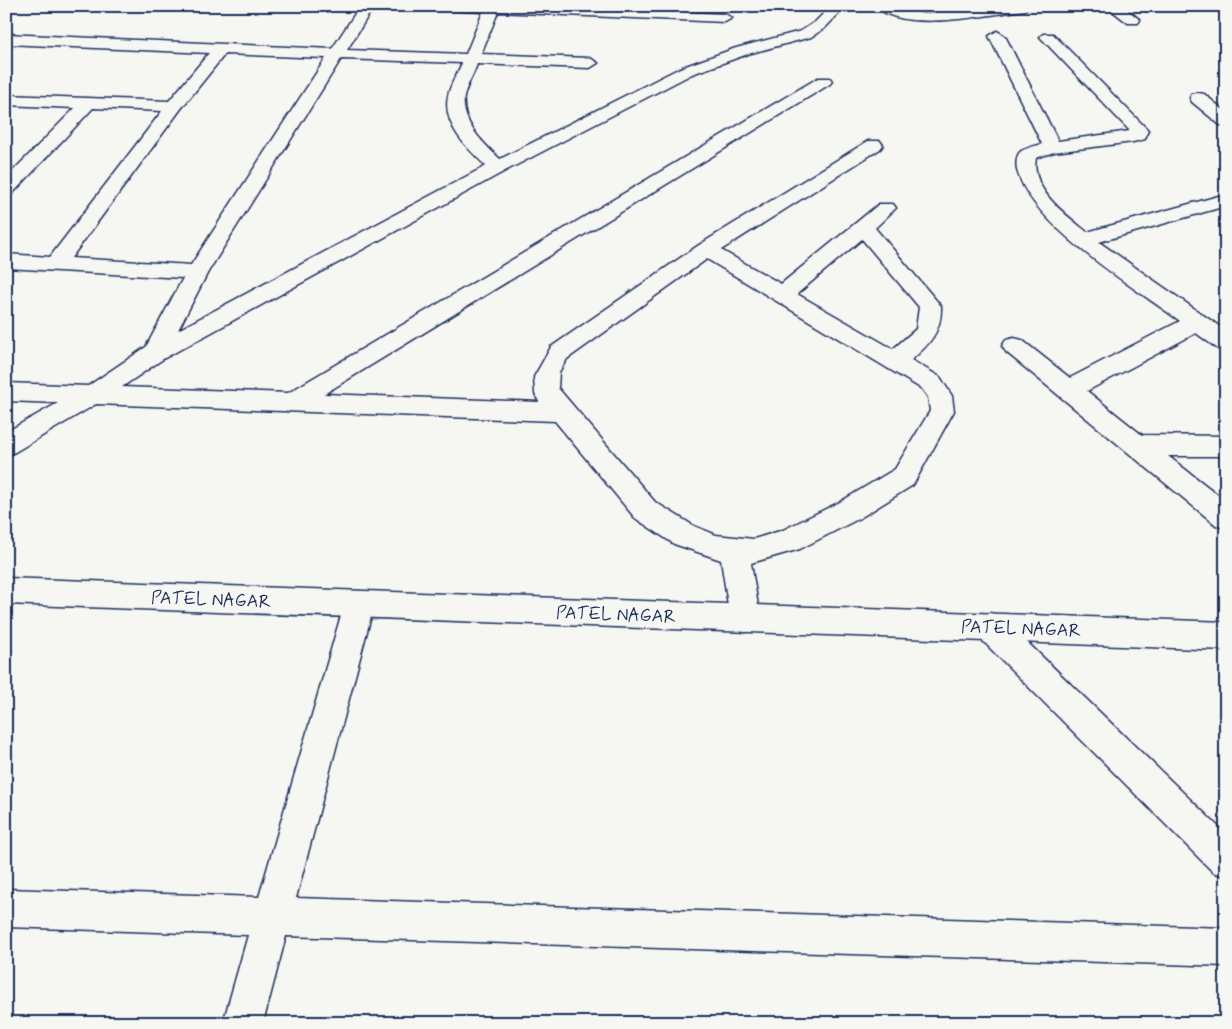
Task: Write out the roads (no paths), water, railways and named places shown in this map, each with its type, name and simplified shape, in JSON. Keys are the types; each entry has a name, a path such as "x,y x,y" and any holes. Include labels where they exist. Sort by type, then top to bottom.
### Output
{"street":[{"path":"155,353 197,272 367,6"},
{"path":"448,6 725,18"},
{"path":"6,445 92,395 155,353 498,167 686,71 742,51 806,34 820,25 839,6"},
{"path":"884,6 906,15 924,18 1024,6"},
{"path":"1113,6 1133,20"},
{"path":"493,7 456,96 458,114 467,138 498,167"},
{"path":"997,36 1052,147"},
{"path":"1048,37 1139,130 1138,135 1128,138 1052,147 1027,155 1024,165 1030,184 1050,211 1083,240 1216,333"},
{"path":"6,39 590,63"},
{"path":"56,264 174,106 221,49"},
{"path":"292,402 824,81"},
{"path":"1198,98 1226,121"},
{"path":"6,100 174,106"},
{"path":"6,189 14,172 88,104"},
{"path":"706,250 931,383 940,396 942,411 904,477 874,497 790,540 754,551 716,547 684,535 645,510 547,394 544,380 548,368 559,353 706,250 874,145"},
{"path":"1083,240 1226,200"},
{"path":"782,295 886,208"},
{"path":"863,227 930,306 932,319 927,332 894,361"},
{"path":"6,261 197,272"},
{"path":"1068,390 1216,333"},
{"path":"1014,346 1226,518"},
{"path":"6,392 563,412"},
{"path":"1137,446 1226,446"},
{"path":"734,549 745,618"},
{"name":"PATEL NAGAR","path":"6,592 1226,636"},
{"path":"243,1023 359,604"},
{"path":"990,627 1226,859"},
{"path":"6,908 272,915 1226,947"}]}
